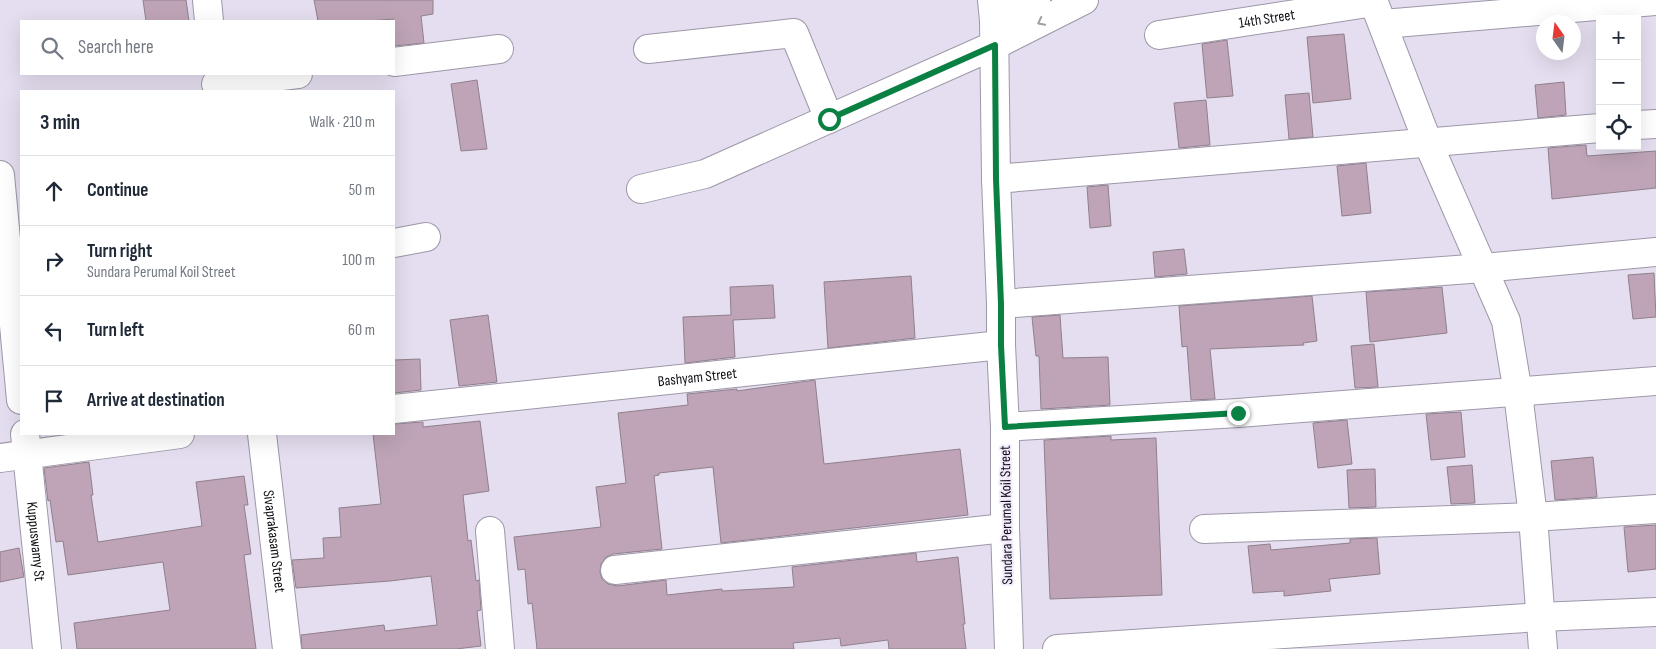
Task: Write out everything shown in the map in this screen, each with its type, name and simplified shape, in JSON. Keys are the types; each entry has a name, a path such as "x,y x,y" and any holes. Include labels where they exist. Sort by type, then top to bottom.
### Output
{"street":[{"path":"207,0 210,20"},
{"path":"641,189 705,174 829,119 994,22 1036,0"},
{"path":"994,22 1084,0"},
{"name":"14th Street","path":"1159,35 1377,9 1656,1"},
{"path":"1377,9 1428,143 1506,321 1518,393 1533,517 1543,649"},
{"name":"Sundara Perumal Koil Street","path":"994,22 996,179 1005,427 1004,528 1009,649"},
{"path":"648,49 794,33 829,119"},
{"path":"395,62 499,49"},
{"path":"216,83 289,75"},
{"path":"1641,125 1656,124"},
{"path":"996,179 1596,128"},
{"path":"0,175 20,389"},
{"path":"395,243 426,237"},
{"path":"1001,304 1483,268 1656,252"},
{"name":"Bashyam Street","path":"395,409 1001,345"},
{"path":"1005,427 1238,413 1656,381"},
{"path":"0,458 26,444 165,435"},
{"name":"Sivaprakasam Street","path":"262,435 286,649"},
{"name":"Kuppuswamy St","path":"26,444 47,649"},
{"path":"1204,529 1533,517 1656,509"},
{"path":"615,570 1004,528"},
{"path":"490,531 500,649"},
{"path":"1057,649 1540,617 1656,612"}],"building":[{"path":"143,0 186,0 189,20 146,20"},
{"path":"314,0 433,0 433,14 421,16 424,43 395,46 394,19 318,20"},
{"path":"1344,34 1351,99 1313,103 1307,37"},
{"path":"1227,40 1233,96 1207,98 1202,44"},
{"path":"477,80 487,149 461,151 451,84"},
{"path":"1564,82 1566,115 1538,118 1535,85"},
{"path":"1309,93 1313,137 1289,139 1285,95"},
{"path":"1206,100 1210,145 1179,148 1174,103"},
{"path":"1586,145 1587,156 1656,151 1656,188 1552,199 1548,148"},
{"path":"1366,163 1371,213 1342,216 1337,166"},
{"path":"1108,185 1111,226 1090,228 1087,187"},
{"path":"1184,249 1187,274 1155,277 1153,252"},
{"path":"1654,273 1656,317 1633,319 1628,275"},
{"path":"911,276 915,338 828,348 824,282"},
{"path":"773,285 775,318 733,320 735,357 685,363 683,317 731,315 730,287"},
{"path":"1442,287 1447,333 1370,342 1366,292"},
{"path":"1312,296 1317,341 1303,343 1304,345 1210,349 1215,399 1191,400 1187,346 1182,347 1179,306"},
{"path":"488,315 497,382 459,386 450,320"},
{"path":"1060,315 1063,358 1108,357 1110,405 1041,409 1039,356 1036,356 1032,317"},
{"path":"1374,344 1378,387 1355,388 1351,346"},
{"path":"420,359 421,390 395,393 395,360"},
{"path":"815,380 824,464 960,449 968,515 721,543 713,467 659,473 659,475 654,476 662,549 613,554 606,557 601,564 600,572 602,579 608,584 617,586 666,580 667,595 722,589 722,591 794,587 792,567 916,553 917,562 958,557 966,649 889,649 888,640 841,646 840,638 793,643 794,649 537,649 532,603 528,604 525,569 518,570 514,537 601,527 596,487 626,483 618,413 688,405 687,394 737,389 737,391"},
{"path":"1461,412 1465,457 1431,460 1426,414"},
{"path":"1347,420 1352,464 1318,468 1313,423"},
{"path":"480,421 489,491 463,495 468,541 471,540 476,581 479,580 481,610 477,611 481,646 456,649 302,649 301,635 384,625 385,631 437,625 431,576 296,588 292,560 324,558 323,538 341,537 339,508 381,504 373,435 395,435 395,424 423,422 423,427"},
{"path":"1111,436 1111,440 1156,438 1162,595 1050,599 1044,440"},
{"path":"1593,457 1597,497 1555,500 1551,461"},
{"path":"89,462 93,495 91,495 98,542 202,526 196,482 244,476 248,505 244,505 251,554 244,555 256,649 77,649 74,623 170,610 163,562 68,575 63,541 56,542 44,468"},
{"path":"1472,465 1475,503 1451,504 1447,467"},
{"path":"1375,469 1376,507 1349,508 1347,470"},
{"path":"1656,525 1656,569 1628,572 1624,527"},
{"path":"1377,538 1380,574 1329,579 1331,591 1284,596 1284,591 1253,593 1248,546 1270,544 1271,550 1350,543 1350,539"},
{"path":"19,548 24,577 0,582 0,552"}],"route":[{"path":"829,119 995,45 996,179 1005,427 1238,413"}]}
